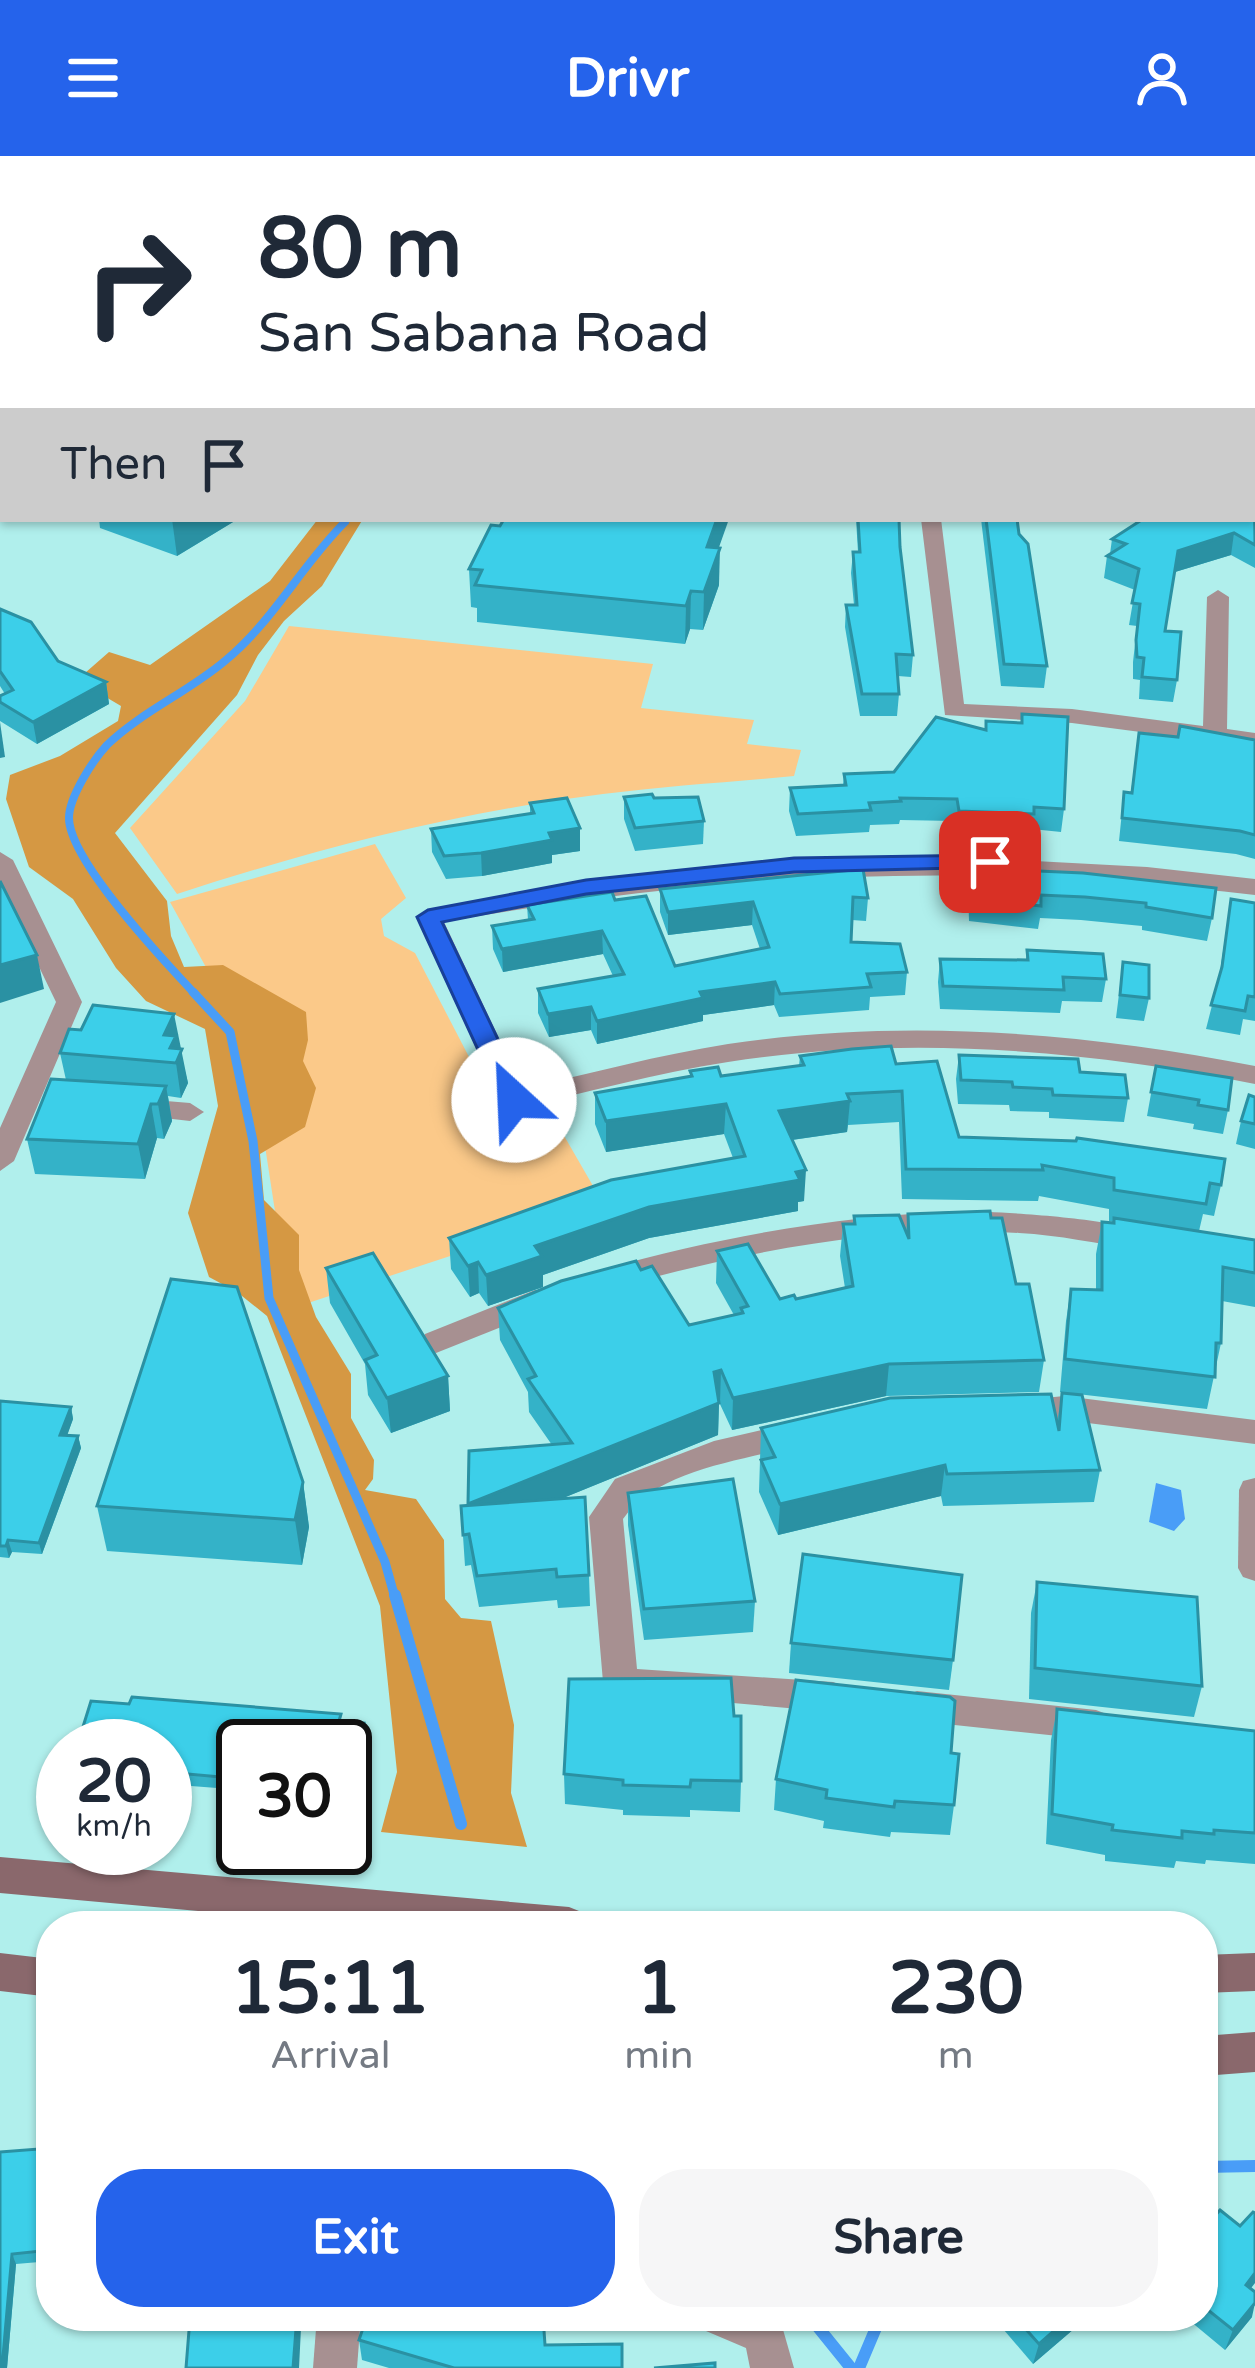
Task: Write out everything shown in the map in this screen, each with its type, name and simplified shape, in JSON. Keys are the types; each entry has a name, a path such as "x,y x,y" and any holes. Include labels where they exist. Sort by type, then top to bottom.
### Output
{"main road":[{"path":"0,1875 402,1911"},
{"path":"0,1972 36,1976"},
{"path":"1218,1973 1255,1972"},
{"path":"1218,2055 1255,2052"}],"street":[{"path":"931,522 953,710 1072,716 1255,740"},
{"path":"1215,733 1218,596"},
{"path":"0,860 69,1002 39,1099 0,1162"},
{"path":"1255,887 1030,863 817,864 586,887 428,917 514,1100 730,1053 860,1042 1007,1042 1255,1075"},
{"path":"97,1104 190,1112"},
{"path":"436,1342 573,1289 692,1254 876,1225 1019,1223 1166,1243"},
{"path":"975,1411 1064,1408 1255,1432"},
{"path":"840,1424 725,1450 627,1488 606,1517 621,1682 754,1688 1120,1728"},
{"path":"1254,1503 1255,1568"},
{"path":"335,2368 338,2331"},
{"path":"758,2331 765,2334 772,2368"}],"shaded area":[{"path":"316,522 361,522 322,586 284,621 258,655 237,695 115,833 167,901 171,936 184,967 223,965 306,1012 308,1040 303,1061 316,1088 305,1127 260,1154 264,1200 299,1235 299,1270 316,1317 351,1374 351,1418 374,1460 373,1479 365,1490 416,1499 444,1540 445,1599 461,1618 491,1621 514,1725 511,1793 527,1847 381,1832 397,1772 380,1606 267,1316 209,1277 188,1213 218,1106 205,1029 146,1001 116,968 73,899 29,867 6,799 10,775 60,756 118,721 121,706 77,680 109,652 150,665 270,581"},
{"path":"289,626 653,664 641,708 754,720 747,744 801,750 794,776 627,791 495,811 334,847 177,894 130,828 245,701"},
{"path":"375,844 406,898 381,919 384,936 415,953 481,1080 472,1097 479,1117 514,1136 559,1127 604,1205 290,1309 263,1133 213,980 170,902"}],"water":[{"path":"1156,1483 1181,1490 1185,1519 1174,1531 1149,1522"}],"building":[{"path":"502,522 716,522 707,547 720,548 704,592 691,591 686,606 475,585 482,570 469,569 491,525"},
{"path":"858,522 899,522 913,655 896,654 899,694 862,694 846,605 857,605 853,552 860,552"},
{"path":"986,522 1017,522 1019,534 1028,544 1047,666 1004,664"},
{"path":"1138,522 1255,522 1255,545 1234,533 1178,551 1165,631 1181,632 1177,680 1142,677 1144,658 1137,657 1136,640 1140,604 1132,603 1139,569 1107,556 1126,544 1112,539"},
{"path":"0,609 31,622 58,661 106,682 33,722 0,702 0,696 13,690 0,671"},
{"path":"1022,714 1068,717 1064,809 1034,807 1034,814 959,811 957,799 900,798 869,803 871,810 798,814 790,788 846,785 844,774 894,772 936,717 986,730 986,721 1022,723"},
{"path":"1180,726 1255,740 1255,835 1122,818 1124,792 1132,793 1139,733 1178,737"},
{"path":"652,794 654,798 698,797 704,821 635,828 624,797"},
{"path":"567,798 580,828 549,833 552,840 444,856 431,829 534,813 530,803"},
{"path":"970,868 1083,873 1216,888 1212,918 1146,907 1146,903 1085,897 1041,895 1041,906 972,898"},
{"path":"863,869 868,898 853,897 851,942 900,944 907,972 867,974 871,987 780,994 775,982 700,992 703,998 597,1021 591,1007 548,1014 538,989 624,974 602,931 502,949 492,926 534,919 527,905 612,892 615,900 646,896 675,966 769,947 753,902 668,912 660,889"},
{"path":"0,881 37,955 0,965"},
{"path":"1231,899 1255,903 1255,997 1248,996 1245,1011 1211,1005 1222,967"},
{"path":"1027,950 1103,954 1106,979 1063,977 1064,990 943,986 940,959 1028,960"},
{"path":"1123,962 1149,965 1149,998 1120,995"},
{"path":"93,1005 174,1014 164,1035 176,1036 170,1048 182,1049 176,1063 60,1053 69,1029 81,1030"},
{"path":"891,1046 896,1064 937,1061 959,1137 1077,1138 1225,1159 1221,1185 1210,1183 1206,1204 1114,1190 1114,1178 1042,1165 1043,1170 906,1169 902,1091 847,1094 850,1101 779,1111 806,1170 796,1172 800,1180 649,1207 535,1246 542,1256 486,1275 478,1262 468,1266 449,1238 611,1180 745,1156 726,1104 606,1121 595,1093 692,1076 690,1071 718,1067 721,1076 804,1065 800,1056"},
{"path":"959,1055 1078,1059 1080,1072 1125,1075 1128,1098 1053,1095 1052,1089 1013,1087 1012,1082 961,1080"},
{"path":"1156,1066 1232,1078 1228,1110 1151,1092"},
{"path":"51,1079 166,1086 158,1104 151,1104 138,1144 27,1139"},
{"path":"1249,1095 1255,1097 1255,1124 1241,1121"},
{"path":"990,1211 991,1218 1002,1218 1016,1284 1029,1284 1044,1360 889,1364 733,1398 721,1370 714,1372 719,1403 468,1504 469,1451 572,1443 528,1379 536,1376 498,1308 561,1281 636,1261 641,1270 652,1266 689,1325 743,1313 741,1308 748,1306 717,1251 748,1244 780,1299 794,1295 796,1299 853,1286 843,1224 855,1224 854,1216 899,1215 909,1239 908,1214"},
{"path":"1114,1218 1255,1240 1255,1273 1223,1267 1215,1377 1065,1359 1071,1289 1102,1290 1102,1222 1114,1223"},
{"path":"373,1253 448,1376 387,1398 365,1360 377,1355 326,1268"},
{"path":"171,1279 237,1287 303,1482 295,1520 97,1506"},
{"path":"1062,1393 1082,1395 1100,1470 947,1474 945,1465 780,1504 761,1460 775,1457 761,1428 890,1398 1051,1394 1059,1431"},
{"path":"0,1401 71,1407 60,1435 78,1436 39,1543 8,1540 0,1546"},
{"path":"733,1479 755,1601 644,1609 628,1493"},
{"path":"585,1497 589,1575 557,1577 556,1569 477,1576 469,1534 463,1535 461,1506"},
{"path":"803,1554 962,1575 953,1660 791,1643"},
{"path":"1037,1582 1197,1597 1202,1686 1035,1668"},
{"path":"731,1678 734,1716 741,1716 741,1781 691,1780 690,1787 623,1785 623,1780 564,1774 569,1679"},
{"path":"796,1680 950,1697 955,1701 951,1753 959,1754 954,1805 895,1801 894,1807 826,1798 827,1790 776,1779"},
{"path":"132,1697 341,1714 340,1719 216,1719 216,1777 192,1774 192,1719 85,1719 91,1701 129,1704"},
{"path":"1057,1709 1255,1731 1255,1833 1182,1831 1182,1838 1112,1830 1113,1825 1052,1814"},
{"path":"36,2149 36,2252 12,2254 2,2368 0,2368 0,2152"},
{"path":"1218,2212 1240,2226 1255,2213 1255,2273 1246,2285 1255,2292 1255,2303 1233,2330 1218,2318"},
{"path":"189,2331 296,2331 293,2368 186,2368"},
{"path":"362,2331 544,2331 545,2345 622,2344 622,2368 454,2368 359,2340"},
{"path":"1027,2331 1054,2331 1039,2344"},
{"path":"715,2363 715,2368 654,2368"}],"waterway":[{"path":"196,995 121,911 85,859 69,818 73,800 107,745 243,644 345,522"},
{"path":"342,525 345,522"},
{"path":"193,992 230,1032 253,1141 269,1298 385,1562 395,1598"},
{"path":"395,1595 461,1824"},
{"path":"1218,2167 1255,2166"},
{"path":"821,2331 851,2368"},
{"path":"859,2368 875,2331"}],"route":[{"path":"514,1100 428,917 586,887 794,865 990,862"}]}
